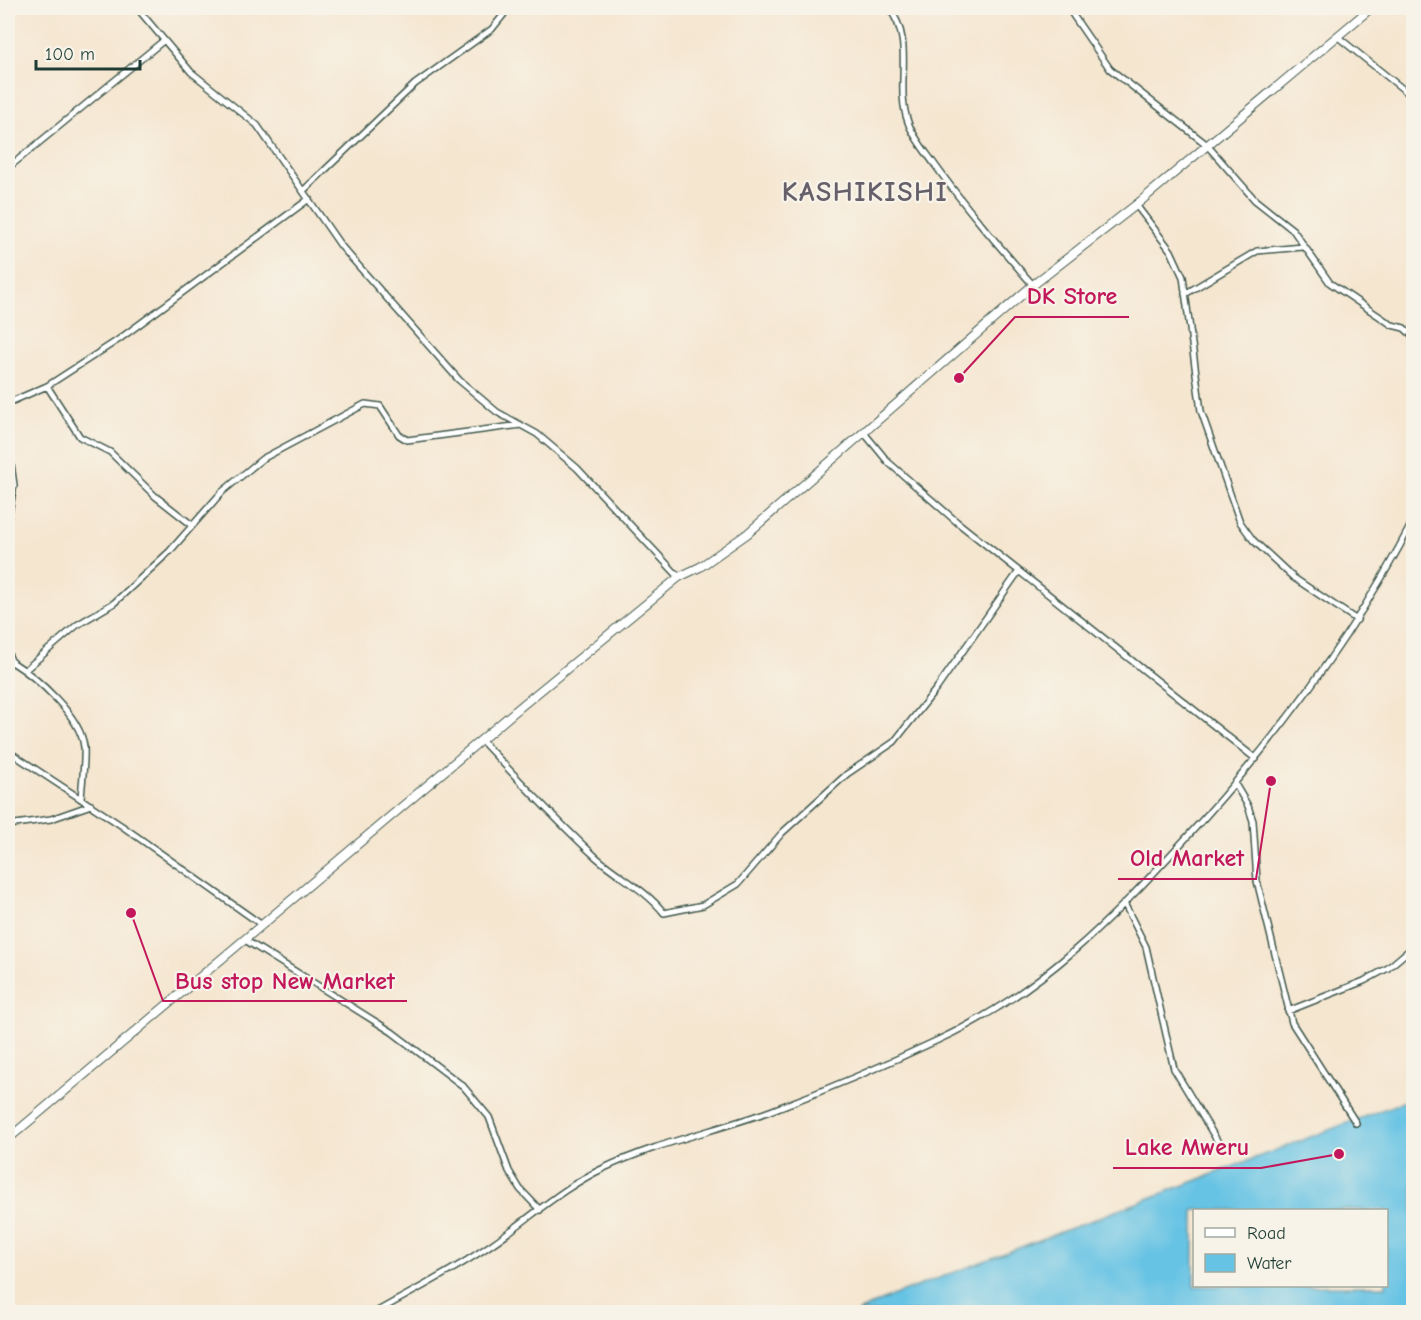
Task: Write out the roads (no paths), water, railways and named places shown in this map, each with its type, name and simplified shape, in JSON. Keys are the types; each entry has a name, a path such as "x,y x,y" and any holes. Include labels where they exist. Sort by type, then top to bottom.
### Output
{"main road":[{"path":"8,1139 481,740 679,577 700,567 747,534 865,434 1033,285 1136,205 1371,8"}],"street":[{"path":"137,8 191,72 257,125 341,246 459,380 497,412 537,434 577,468 679,577"},
{"path":"303,191 415,84 492,29 509,8"},
{"path":"889,8 898,22 905,49 904,105 908,122 949,184 1033,285"},
{"path":"1068,8 1110,69 1206,144 1255,200 1293,230 1330,283 1392,325 1404,328 1413,337"},
{"path":"1338,37 1413,98"},
{"path":"8,168 163,41"},
{"path":"8,403 47,386 176,300 309,199"},
{"path":"1136,205 1171,251 1183,278 1202,411 1240,522 1253,540 1294,578 1357,620"},
{"path":"1185,294 1257,250 1303,247"},
{"path":"47,386 80,437 110,452 155,496 192,525"},
{"path":"25,670 77,625 114,603 170,550 222,492 262,459 365,405 380,406 399,435 407,440 521,426"},
{"path":"865,434 888,462 1019,571 1256,759"},
{"path":"8,443 14,484 8,518"},
{"path":"376,1312 454,1270 540,1209 602,1169 682,1138 769,1111 938,1040 1007,1004 1053,971 1124,903 1256,759 1357,620 1413,519"},
{"path":"481,740 541,804 598,858 628,884 650,896 664,913 703,906 746,877 782,833 847,774 894,742 937,688 1019,571"},
{"path":"8,654 10,664 25,670 70,716 80,734 84,749 81,799"},
{"path":"8,751 262,925"},
{"path":"1235,784 1248,806 1253,821 1257,881 1288,1011 1301,1038 1356,1123"},
{"path":"8,825 51,819 91,806"},
{"path":"1124,903 1146,947 1174,1070 1221,1147"},
{"path":"245,940 392,1032 463,1086 489,1117 509,1171 520,1189 540,1209"},
{"path":"1288,1011 1381,972 1413,946"}],"water":[{"path":"1413,1098 1413,1312 858,1312 892,1296"}],"place":[{"name":"DK Store","path":"959,378"},
{"name":"Old Market","path":"1271,781"},
{"name":"Bus stop New Market","path":"131,913"},
{"name":"Lake Mweru","path":"1339,1154"}],"district":[{"name":"KASHIKISHI","path":"865,191"}]}
